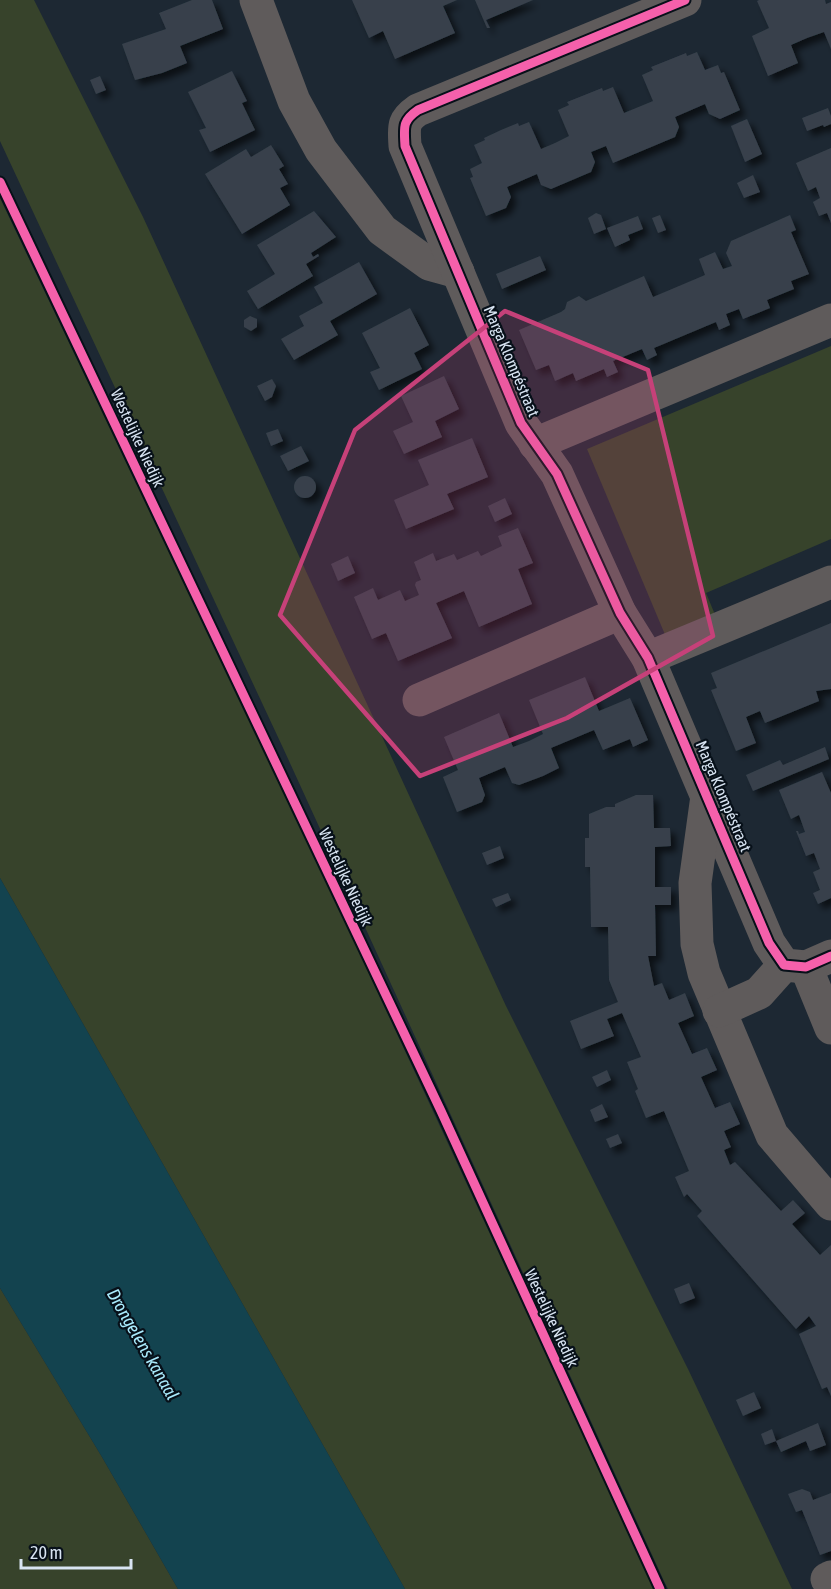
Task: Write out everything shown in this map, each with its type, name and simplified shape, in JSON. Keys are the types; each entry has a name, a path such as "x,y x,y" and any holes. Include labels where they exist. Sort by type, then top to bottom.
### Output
{"street":[{"path":"256,0 294,101 321,150 382,230 429,264 458,272"},
{"name":"Marga Klompéstraat","path":"685,0 418,110 407,117 404,130 405,146 521,423 557,474 620,614 648,658 769,943 807,963 831,1028"},
{"path":"535,444 831,320"},
{"path":"648,658 831,582"},
{"path":"419,700 620,614"},
{"name":"Marga Klompéstraat","path":"707,795 695,884 697,944 704,973 772,1135 831,1204"},
{"path":"719,1011 759,993 807,963"}],"highlighted area":[{"path":"505,311 648,370 713,636 567,718 420,776 280,615 355,430"}],"green space":[{"path":"0,0 34,0 143,217 506,1006 688,1369 792,1589 668,1589 664,1581 284,750 0,141"},
{"path":"0,198 320,868 655,1589 405,1589 0,878"},
{"path":"831,346 831,539 706,593 716,617 666,637 587,449"},
{"path":"0,1288 102,1457 178,1589 0,1589"}],"water":[{"name":"Drongelens kanaal","path":"0,878 405,1589 178,1589 0,1288"}],"building":[{"path":"192,0 212,0 223,29 180,46 187,63 135,80 122,44 166,29 159,13"},
{"path":"352,0 457,0 443,6 455,33 395,59 383,31 369,38"},
{"path":"475,0 533,0 486,20 490,28 487,28"},
{"path":"825,0 826,4 831,2 831,49 824,32 807,38 791,45 798,63 768,76 752,36 769,28 757,1"},
{"path":"697,52 705,70 718,65 721,73 724,72 740,110 720,119 709,114 705,104 675,117 679,127 675,137 613,163 606,146 591,152 595,162 591,172 551,189 541,185 537,174 507,187 511,197 506,208 486,216 470,178 473,177 470,169 482,163 474,145 501,130 518,123 519,126 529,122 541,149 569,136 558,110 569,105 567,102 602,88 603,91 613,87 624,113 653,101 642,75 653,70 651,67 686,53 687,56"},
{"path":"232,71 247,101 242,103 255,130 210,152 199,130 206,128 188,92"},
{"path":"100,76 106,90 96,94 90,80"},
{"path":"828,108 831,124 807,131 802,118"},
{"path":"747,119 762,154 745,162 731,126"},
{"path":"271,145 284,166 279,169 288,184 280,188 290,205 242,234 205,174 246,149 251,157"},
{"path":"831,148 831,223 827,213 819,216 813,202 820,198 816,187 808,191 796,163"},
{"path":"753,175 760,192 744,198 737,183"},
{"path":"314,211 336,237 311,253 313,257 318,254 319,256 306,264 313,276 258,309 247,291 275,274 257,245"},
{"path":"596,213 601,215 606,229 594,234 588,218"},
{"path":"660,215 666,230 658,233 652,218"},
{"path":"790,215 796,230 791,232 809,274 791,281 794,289 767,300 770,308 743,319 739,309 726,314 730,325 719,330 716,322 654,348 657,355 647,360 642,349 613,361 618,372 607,377 604,369 576,381 573,373 555,381 549,365 536,370 519,330 561,312 565,309 567,302 579,296 586,301 644,276 653,297 705,275 699,259 715,252 723,269 732,266 726,253 731,241"},
{"path":"638,216 643,229 628,235 630,240 615,247 607,228"},
{"path":"540,256 546,270 502,289 496,274"},
{"path":"359,262 377,294 330,321 338,335 294,360 281,339 304,326 299,316 323,303 314,287"},
{"path":"410,308 429,345 414,353 422,369 379,390 370,372 380,368 362,333"},
{"path":"250,316 257,319 257,327 251,331 244,327 244,320"},
{"path":"444,376 459,409 435,421 442,437 404,454 393,431 413,422 401,396"},
{"path":"272,379 276,386 272,397 265,401 257,386"},
{"path":"278,429 283,441 271,446 266,433"},
{"path":"472,438 488,477 447,494 454,509 406,529 394,500 429,485 418,460"},
{"path":"301,446 309,461 288,471 280,456"},
{"path":"305,476 313,479 316,487 313,495 305,498 297,495 294,487 297,479"},
{"path":"505,498 512,514 495,522 488,506"},
{"path":"518,528 533,563 518,569 532,604 479,627 464,591 436,603 452,638 398,661 386,633 372,639 354,597 373,588 378,600 400,590 405,601 419,595 415,585 421,580 414,562 433,553 436,561 454,554 457,560 478,551 481,556 502,546 498,536"},
{"path":"348,556 355,573 338,581 331,564"},
{"path":"831,623 831,689 816,691 819,701 765,723 760,711 746,717 756,743 736,751 711,690 717,688 711,673"},
{"path":"585,677 599,711 630,698 648,740 633,747 630,739 603,750 594,730 551,748 559,768 543,776 519,785 512,783 505,767 479,778 485,795 482,802 457,812 443,777 458,770 444,737 499,713 513,747 529,741 543,734 529,700"},
{"path":"825,747 829,759 753,791 746,775 780,760 783,765"},
{"path":"822,772 831,793 831,898 818,904 813,893 820,890 813,872 820,869 814,853 806,856 796,831 799,834 805,832 799,815 791,819 779,790"},
{"path":"636,795 653,795 654,828 670,828 671,846 655,847 655,887 671,887 671,905 655,905 656,956 648,956 654,986 662,983 669,1000 685,993 694,1016 678,1023 692,1054 707,1048 717,1070 701,1077 715,1108 730,1102 740,1124 724,1131 731,1147 724,1150 730,1165 735,1162 781,1211 793,1200 805,1213 792,1224 820,1255 831,1245 831,1396 827,1387 822,1389 799,1334 816,1326 809,1316 796,1329 697,1216 702,1211 687,1194 684,1197 675,1177 689,1171 664,1111 646,1118 627,1062 641,1057 622,1013 607,1019 614,1036 581,1049 570,1021 618,1002 609,980 608,927 591,927 590,867 585,867 585,838 589,838 589,814 606,807 615,807 615,804"},
{"path":"500,846 504,858 487,865 482,853"},
{"path":"508,893 511,900 496,907 492,899"},
{"path":"607,1070 611,1080 597,1087 592,1077"},
{"path":"602,1104 608,1117 595,1122 590,1110"},
{"path":"618,1134 622,1143 610,1148 606,1139"},
{"path":"689,1283 695,1298 680,1304 674,1289"},
{"path":"754,1392 761,1408 743,1416 736,1400"},
{"path":"818,1423 826,1445 810,1451 806,1441 781,1452 776,1441"},
{"path":"772,1429 776,1441 765,1445 761,1434"},
{"path":"802,1489 810,1492 813,1500 831,1493 831,1551 820,1555 802,1510 796,1512 788,1494"}],"cycle path":[{"path":"685,0 418,110 405,125 405,146 521,423 557,474 620,613 648,658 769,943 784,965 806,967 831,956"},
{"name":"Westelijke Niedijk","path":"0,182 441,1111 660,1589"}]}
